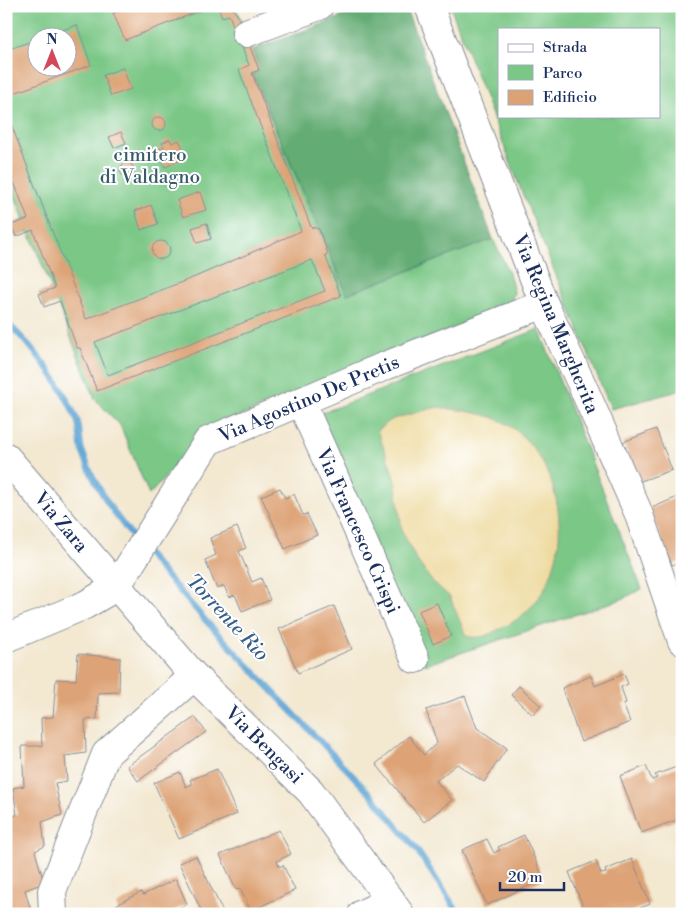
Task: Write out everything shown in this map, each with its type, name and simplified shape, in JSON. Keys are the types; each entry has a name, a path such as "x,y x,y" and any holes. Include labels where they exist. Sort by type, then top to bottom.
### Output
{"street":[{"path":"246,33 319,6"},
{"name":"Via Regina Margherita","path":"429,6 544,304 638,512 682,641"},
{"name":"Via Agostino De Pretis","path":"6,638 85,605 116,587 208,441 395,362 544,304"},
{"name":"Via Francesco Crispi","path":"301,402 415,659"},
{"name":"Via Zara","path":"6,457 116,587"},
{"name":"Via Bengasi","path":"116,587 194,676 311,792 395,907"},
{"path":"52,914 52,891 106,754 194,676"},
{"path":"362,914 395,907"}],"green space":[{"name":"cimitero di Valdagno","path":"6,6 232,6 239,14 259,70 252,74 347,294 493,239 509,273 514,292 510,305 209,429 149,495 120,425 95,399 57,302 44,307 39,294 52,289 29,232 16,237 11,225 24,220 6,173"},
{"path":"370,6 405,6 493,239 347,294 252,73 259,70 252,50"},
{"path":"450,6 682,6 682,390 611,409 521,190"},
{"path":"539,329 642,589 622,599 425,665 319,414"}],"sand":[{"path":"437,407 492,417 507,424 530,444 546,469 556,498 559,529 556,559 545,587 527,611 502,628 481,637 466,636 450,597 431,580 416,559 402,531 395,478 377,430 393,419"}],"building":[{"path":"131,6 212,6 125,40 113,13"},
{"path":"218,6 231,6 237,14 259,70 252,73 311,227 319,229 328,254 325,255 341,296 97,391 80,348 77,348 60,301 44,307 39,294 55,288 33,230 16,237 11,225 28,219 6,161 6,111 86,319 195,277 301,231 239,70 249,65 229,15 222,17","holes":["312,260 325,291 108,375 95,342"]},
{"path":"77,25 91,65 78,70 78,28 68,28"},
{"path":"28,42 28,78 55,78 6,96 6,50"},
{"path":"123,68 131,89 111,96 103,75"},
{"path":"156,117 162,117 166,124 162,131 156,131 152,127 152,121"},
{"path":"121,132 126,143 114,148 109,137"},
{"path":"170,139 172,143 179,140 187,157 165,167 157,150 164,147 162,143"},
{"path":"124,163 130,163 134,170 130,177 124,177 120,173 120,167"},
{"path":"200,192 206,210 183,217 177,200"},
{"path":"151,205 158,224 141,230 135,211"},
{"path":"207,223 211,239 197,243 192,228"},
{"path":"161,241 167,244 170,250 167,256 161,259 155,256 152,250 155,244"},
{"path":"656,429 672,470 638,482 623,442"},
{"path":"280,488 285,498 294,494 303,515 307,514 317,535 285,549 261,496"},
{"path":"682,495 682,561 672,565 649,509"},
{"path":"237,527 246,548 239,551 252,582 261,578 270,600 242,611 235,595 229,597 224,586 217,589 205,560 216,555 210,538"},
{"path":"437,603 451,636 433,644 419,611"},
{"path":"334,606 352,649 298,673 279,629"},
{"path":"78,654 120,658 119,692 98,693 97,719 85,720 86,753 65,756 67,781 55,783 62,815 42,822 45,846 35,851 44,883 25,890 32,914 6,914 6,817 17,815 13,788 24,786 22,746 42,746 41,718 53,717 56,679 76,680"},
{"path":"624,674 628,684 621,687 626,703 623,704 630,722 581,742 562,688 591,676 595,686"},
{"path":"519,686 541,706 533,715 511,695"},
{"path":"465,696 477,728 507,748 484,782 457,764 436,781 452,800 424,822 376,764 409,736 424,755 437,743 426,710"},
{"path":"195,717 206,732 138,781 127,766"},
{"path":"682,765 682,818 641,833 620,776 646,766 652,780 657,778 655,775"},
{"path":"217,769 237,814 179,839 154,783 180,772 186,787 192,784 190,780"},
{"path":"279,830 291,854 277,861 279,867 283,865 295,890 251,911 240,889 236,890 220,855"},
{"path":"524,835 544,879 487,905 462,850 487,839 494,853 500,850 498,847"},
{"path":"196,856 224,914 203,914 179,863"},
{"path":"632,859 650,904 626,914 586,914 569,872 596,861 601,874 606,873 605,870"},
{"path":"176,879 187,904 173,911 175,914 120,914 116,905 141,892 143,895"}],"waterway":[{"name":"Torrente Rio","path":"6,322 47,367 64,393 78,423 82,450 92,474 112,509 136,541"},
{"name":"Torrente Rio","path":"146,553 206,621 374,798 417,850 459,914"}]}
